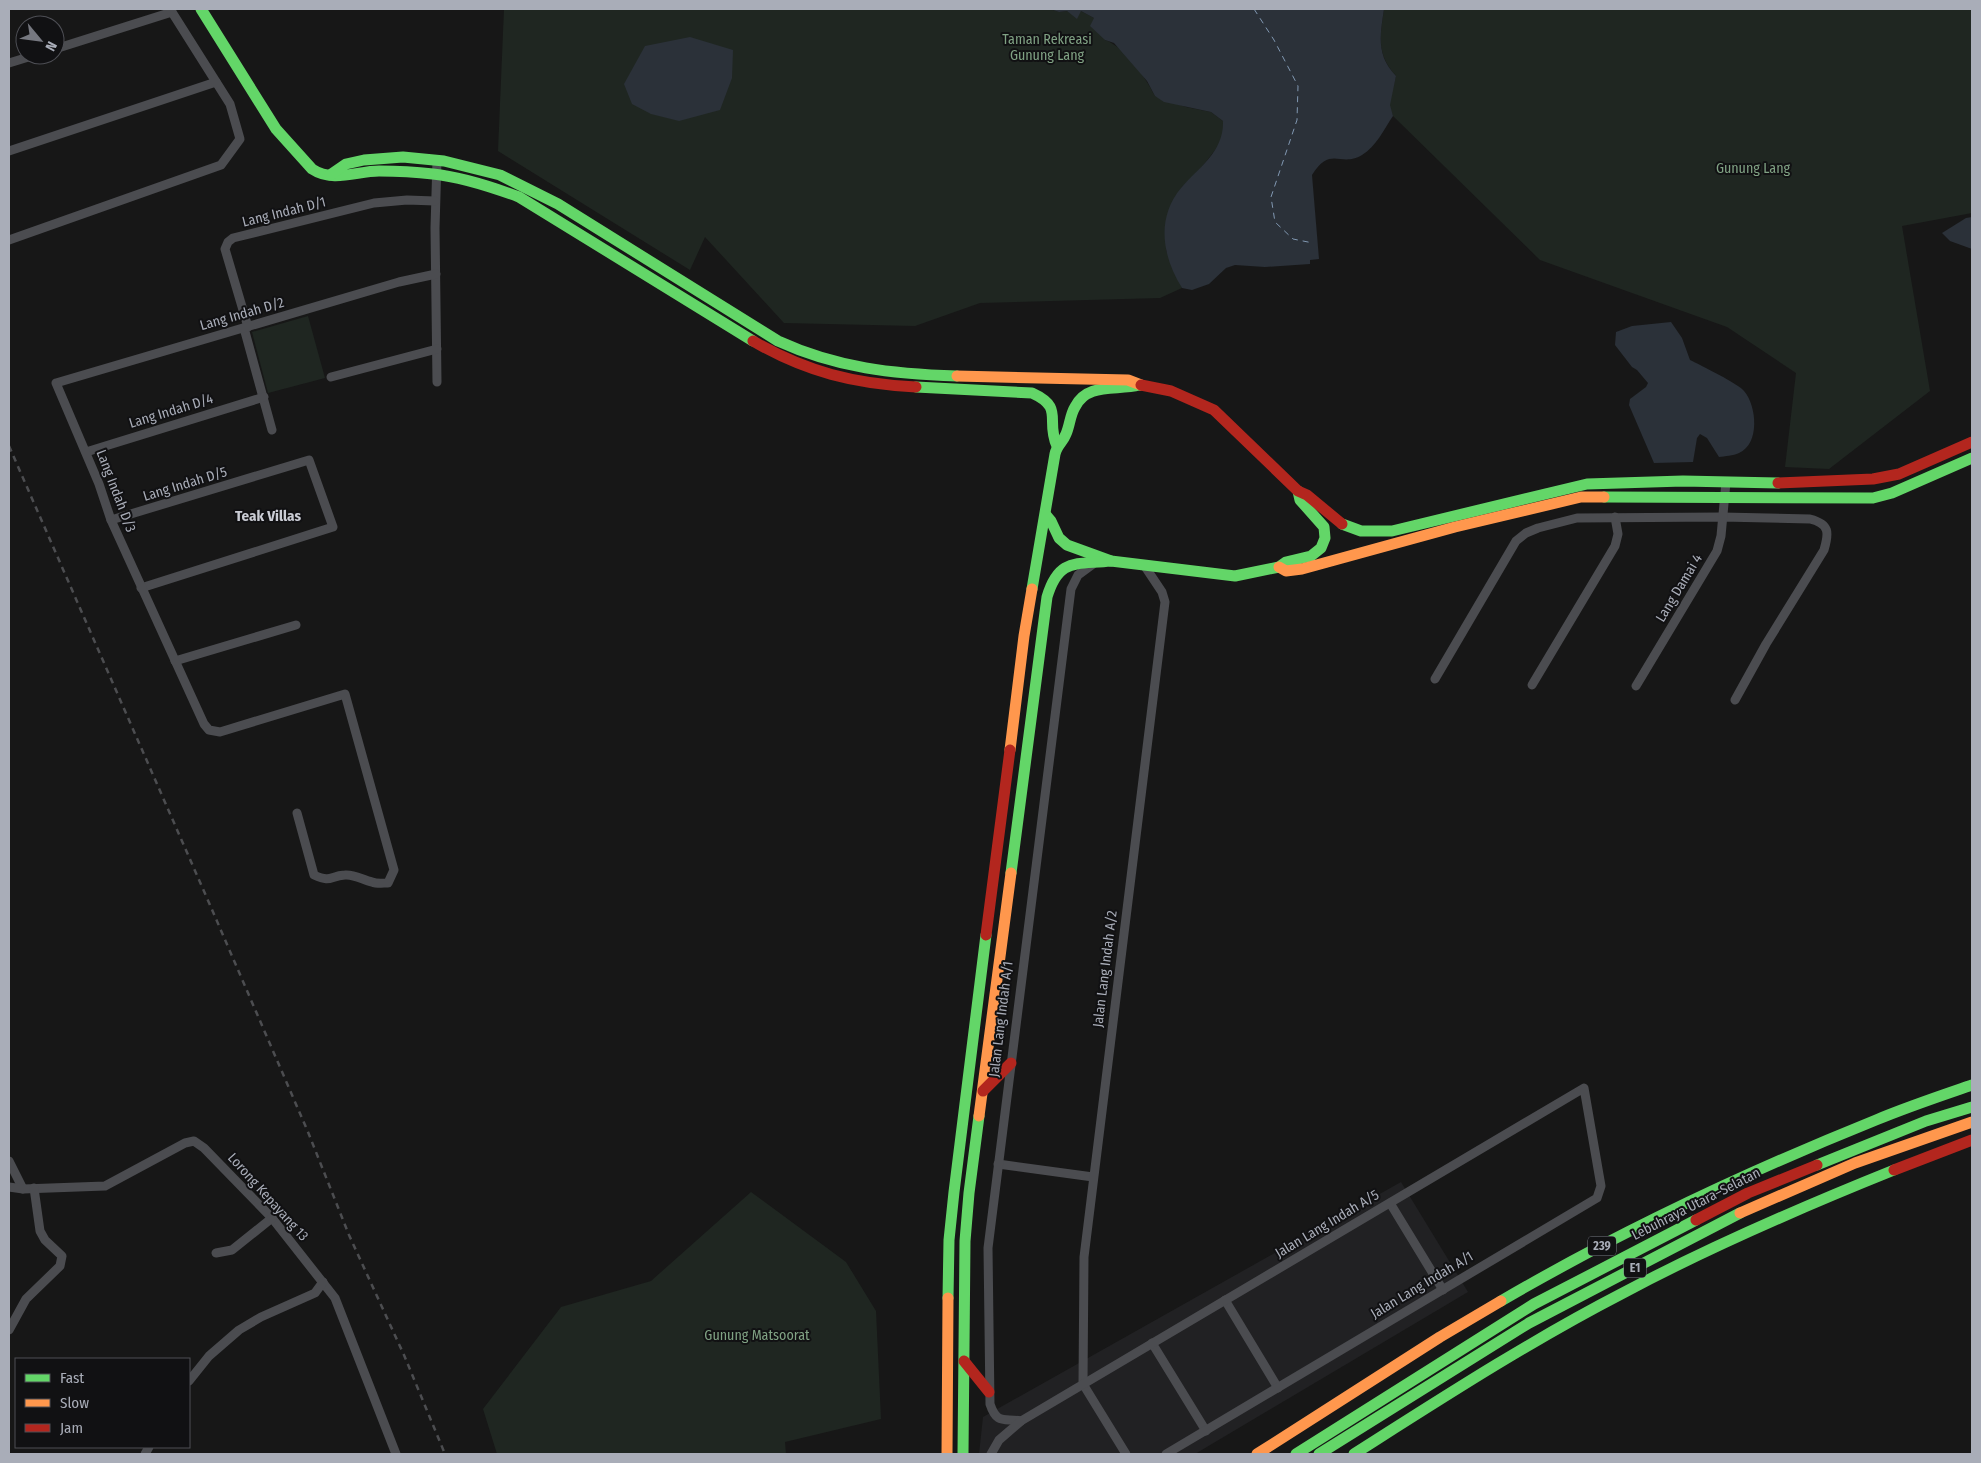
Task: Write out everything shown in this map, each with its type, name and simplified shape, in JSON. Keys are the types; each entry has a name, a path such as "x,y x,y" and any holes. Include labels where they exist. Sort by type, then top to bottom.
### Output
{"main road":[{"path":"201,9 276,129 318,174 344,177 378,171 436,174 473,182 519,196 743,335 780,356 804,366 862,383 1032,393 1045,398 1052,408 1054,415 1052,438 1057,446 1024,636 949,1240 947,1454"},
{"path":"330,175 344,165 374,158 389,157 437,160 477,168 524,186 558,204 778,341 805,353 837,363 896,374 1128,380 1139,386 1171,391 1214,410 1298,490 1305,492 1339,522 1356,530 1369,533 1392,531 1574,486 1684,481 1802,482 1873,480 1900,474 1972,442"},
{"path":"1057,446 1067,434 1071,414 1080,399 1091,391 1129,389 1139,386"},
{"path":"1279,567 1286,571 1302,570 1455,527 1581,497 1882,497 1972,458"},
{"path":"1046,515 1059,538 1067,545 1111,561 1234,576 1279,567 1286,562 1315,554 1324,544 1324,527 1300,500 1298,490"},
{"name":"Jalan Lang Indah A/1","path":"962,1454 965,1241 1033,698 1050,583 1056,572 1071,564 1077,562 1095,563 1111,561"},
{"path":"983,1091 1011,1063"},
{"name":"239","path":"1257,1454 1440,1337 1546,1275 1708,1192 1876,1119 1972,1085"},
{"name":"Lebuhraya Utara–Selatan","path":"1296,1454 1534,1304 1748,1192 1926,1122 1972,1107"},
{"name":"Lebuhraya Utara–Selatan","path":"1319,1454 1529,1323 1756,1205 1855,1163 1972,1122"},
{"path":"1354,1454 1574,1319 1700,1254 1870,1179 1972,1140"},
{"path":"964,1361 970,1367 981,1386 989,1392"}],"street":[{"path":"9,240 221,165 240,139 230,104 171,10 65,46"},
{"path":"9,150 216,82"},
{"path":"437,160 435,201 438,382"},
{"name":"Lang Indah D/1","path":"246,327 225,249 228,242 233,238 374,203 407,200 435,201"},
{"name":"Lang Indah D/2","path":"56,383 399,282 436,274"},
{"path":"246,327 272,430"},
{"path":"331,377 437,349"},
{"name":"Lang Indah D/3","path":"56,383 75,431 86,452 111,520 204,724 209,730 220,732 345,694 394,870 388,882 374,883 353,876 343,875 324,879 314,874 297,813"},
{"name":"Lang Indah D/4","path":"86,452 264,397"},
{"name":"Lang Indah D/5","path":"111,520 309,460 333,527 141,588"},
{"name":"Lang Damai 4","path":"1636,686 1717,552 1721,536 1726,482"},
{"path":"1435,679 1516,541 1526,532 1568,519 1615,517 1722,516 1810,519 1819,521 1825,526 1828,536 1824,550 1766,644 1735,700"},
{"path":"1532,684 1615,546 1618,534 1615,517"},
{"name":"Jalan Lang Indah A/1","path":"1021,1421 1004,1421 996,1416 990,1404 988,1248 1071,588 1078,574 1095,563"},
{"name":"Jalan Lang Indah A/2","path":"1083,1384 1084,1257 1165,602 1162,592 1144,565"},
{"path":"175,661 296,625"},
{"name":"Jalan Lang Indah A/1","path":"1166,1454 1593,1201 1599,1195 1601,1186 1584,1088"},
{"name":"Jalan Lang Indah A/5","path":"1021,1421 1584,1088"},
{"name":"Lorong Kepayang 13","path":"9,1187 23,1189 105,1186 186,1143 194,1142 204,1148 272,1218 334,1298 396,1454"},
{"path":"9,1161 23,1189"},
{"path":"998,1164 1093,1176"},
{"path":"9,1330 26,1299 60,1266 62,1256 40,1231 34,1188"},
{"path":"1390,1203 1443,1290"},
{"path":"216,1253 232,1250 272,1218"},
{"path":"190,1380 208,1356 239,1330 261,1317 315,1292 323,1282"},
{"path":"1225,1300 1278,1388"},
{"path":"1152,1343 1206,1431"},
{"path":"1083,1384 1126,1454"},
{"path":"991,1454 999,1440 1021,1421"}],"shaded area":[{"path":"1050,9 1384,9 1381,28 1382,53 1396,76 1390,105 1393,116 1376,143 1367,152 1354,158 1325,161 1312,175 1319,259 1310,260 1310,264 1265,267 1235,265 1226,268 1209,284 1192,290 1182,288 1175,276 1166,250 1165,224 1173,200 1181,188 1215,150 1222,132 1223,121 1211,112 1164,102 1155,96 1147,81 1114,43 1105,40 1090,26 1094,18 1081,11 1077,19 1067,11 1059,12"},
{"path":"690,37 733,50 732,78 720,110 679,121 651,114 632,104 624,84 645,46"},
{"path":"1972,217 1972,249 1950,241 1942,233 1966,218"},
{"path":"1671,322 1682,338 1690,360 1735,384 1744,391 1748,398 1754,415 1753,433 1746,448 1739,453 1719,457 1707,438 1700,434 1697,438 1693,462 1654,463 1629,405 1630,399 1646,387 1648,383 1632,367 1615,345 1616,332 1632,326"},
{"path":"1401,1182 1468,1292 1195,1454 979,1454 983,1417"}],"green space":[{"name":"Taman Rekreasi Gunung Lang","path":"504,9 1050,9 1059,12 1067,11 1074,15 1081,11 1094,18 1105,40 1120,49 1127,56 1155,96 1186,107 1211,112 1223,121 1223,133 1219,145 1201,168 1181,188 1166,250 1182,288 1160,298 980,303 915,326 784,323 705,237 690,270 498,151"},
{"name":"Gunung Lang","path":"1384,9 1972,9 1972,213 1902,226 1930,391 1829,469 1785,467 1796,373 1727,327 1540,260 1393,116 1389,105 1396,76 1382,52 1381,28"},
{"path":"308,316 325,378 268,393 252,332"},
{"name":"Gunung Matsoorat","path":"751,1192 846,1262 876,1311 881,1419 785,1442 786,1454 497,1454 483,1409 561,1307 651,1281"}],"ferry route":[{"path":"1254,9 1274,40 1298,86 1297,120 1271,197 1275,222 1293,239 1313,243"}],"railway":[{"path":"9,446 210,905 308,1132 349,1235 404,1355 445,1454"}],"traffic: fast":[{"path":"201,9 276,129 312,169 320,173 337,176 371,171 444,175 477,183 519,197 753,341"},
{"path":"330,175 346,164 364,160 403,157 444,161 500,175 558,204 778,341 822,358 866,368 957,376"},
{"path":"1032,589 1055,454 1066,434 1073,410 1080,399 1087,394 1103,389 1139,385"},
{"path":"916,387 1032,393 1048,404 1051,410 1057,446"},
{"path":"1604,497 1873,498 1892,493 1972,458"},
{"path":"1342,524 1361,531 1392,531 1587,484 1683,481 1778,483"},
{"path":"1046,515 1059,538 1067,545 1111,561 1235,576 1279,567 1286,562 1311,556 1321,548 1325,538 1324,527 1300,500 1298,491"},
{"path":"1011,873 1047,597 1057,575 1063,569 1079,564 1111,561"},
{"path":"948,1298 949,1240 954,1192 986,935"},
{"path":"1501,1301 1592,1250 1732,1182 1888,1115 1972,1085"},
{"path":"1817,1165 1926,1121 1972,1107"},
{"path":"963,1454 965,1241 979,1116"},
{"path":"1354,1454 1520,1350 1588,1311 1690,1259 1757,1228 1894,1170"},
{"path":"1319,1454 1529,1323 1740,1213"},
{"path":"1296,1454 1534,1304 1696,1220"}],"traffic: slow":[{"path":"957,376 1128,380 1141,385"},
{"path":"1279,567 1286,571 1302,569 1455,527 1581,497 1604,497"},
{"path":"1010,750 1024,636 1032,589"},
{"path":"979,1116 1011,873"},
{"path":"1740,1213 1855,1163 1972,1122"},
{"path":"947,1454 948,1298"},
{"path":"1257,1454 1440,1337 1501,1301"}],"traffic: jam":[{"path":"753,341 792,361 831,374 872,383 916,387"},
{"path":"1141,385 1171,391 1214,410 1298,491 1307,495 1342,524"},
{"path":"1778,483 1873,479 1899,474 1972,442"},
{"path":"986,935 1010,750"},
{"path":"983,1091 1011,1063"},
{"path":"1894,1170 1972,1140"},
{"path":"1696,1220 1748,1193 1817,1165"},
{"path":"964,1361 989,1392"}],"district":[{"name":"Teak Villas","path":"268,516"}]}
